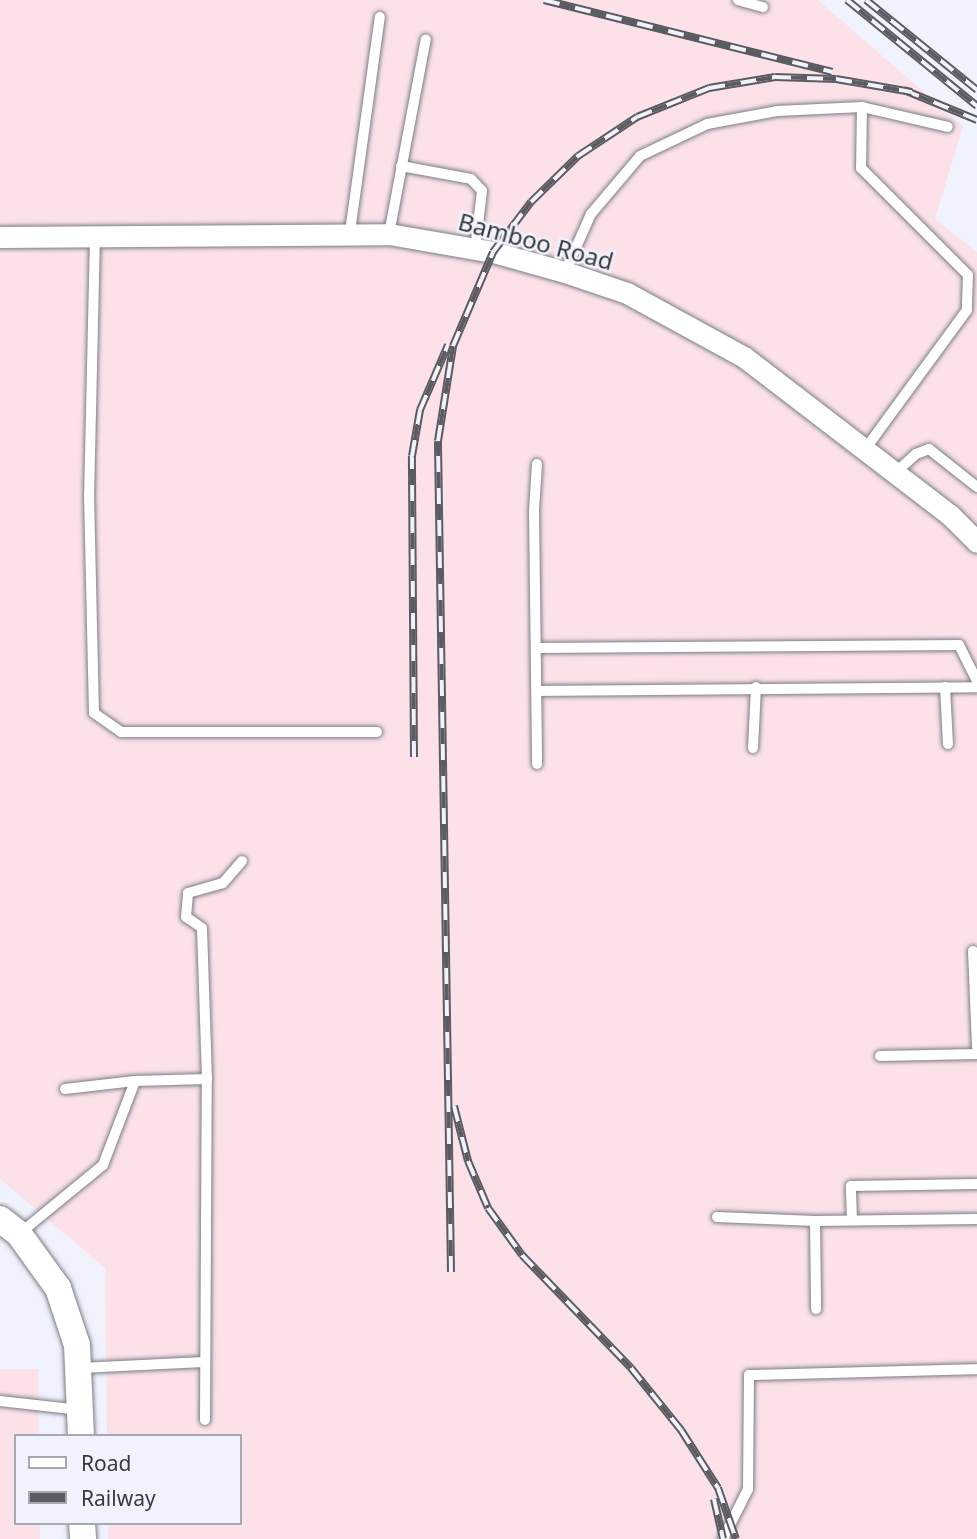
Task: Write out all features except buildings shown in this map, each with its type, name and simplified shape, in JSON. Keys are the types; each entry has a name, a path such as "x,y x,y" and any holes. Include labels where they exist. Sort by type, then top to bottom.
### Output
{"street":[{"name":"Bamboo Road","path":"0,237 350,232 389,234 475,249 565,272 627,293 744,357 950,514 977,542"},
{"path":"10,1227 58,1288 77,1345 81,1423"}],"lane":[{"path":"738,0 763,7"},
{"path":"350,232 380,17"},
{"path":"389,234 426,38"},
{"path":"862,107 861,168 968,275 967,310 866,448"},
{"path":"565,272 591,214 640,156 707,124 777,111 862,107 947,127"},
{"path":"401,166 471,178 482,191 475,249"},
{"path":"95,235 89,494 94,713 121,732 377,732"},
{"path":"896,472 916,454 929,449 977,487"},
{"path":"537,464 534,510 537,764"},
{"path":"537,648 959,645 977,684 945,687 538,691"},
{"path":"753,748 756,687"},
{"path":"945,687 948,744"},
{"path":"205,1420 207,1079 202,928 186,917 188,893 223,883 242,861"},
{"path":"973,951 977,1048"},
{"path":"880,1056 977,1054"},
{"path":"65,1089 135,1081 207,1079"},
{"path":"10,1227 103,1165 135,1081"},
{"path":"852,1220 851,1186 977,1184"},
{"path":"717,1217 815,1221 977,1219"},
{"path":"815,1221 816,1309"},
{"path":"80,1368 204,1362"},
{"path":"723,1539 748,1489 749,1374 977,1369"},
{"path":"0,1401 81,1423"}],"shaded area":[{"path":"0,0 818,0 963,126 935,219 977,252 977,1539 108,1539 108,1525 242,1525 242,1434 107,1434 105,1268 0,1179"},
{"path":"0,1369 38,1369 39,1434 14,1434 14,1525 40,1525 40,1539 0,1539"}],"railway":[{"path":"544,0 832,72"},
{"path":"847,0 977,106"},
{"path":"866,0 977,90"},
{"path":"451,1272 438,441 453,346 493,252 531,202 578,156 637,117 709,88 775,77 836,79 912,92"},
{"path":"904,90 977,120"},
{"path":"414,757 412,456 420,410 448,345"},
{"path":"454,1106 468,1161 488,1208 522,1255 631,1368 681,1430 718,1488 736,1539"},
{"path":"714,1499 723,1539"}]}
